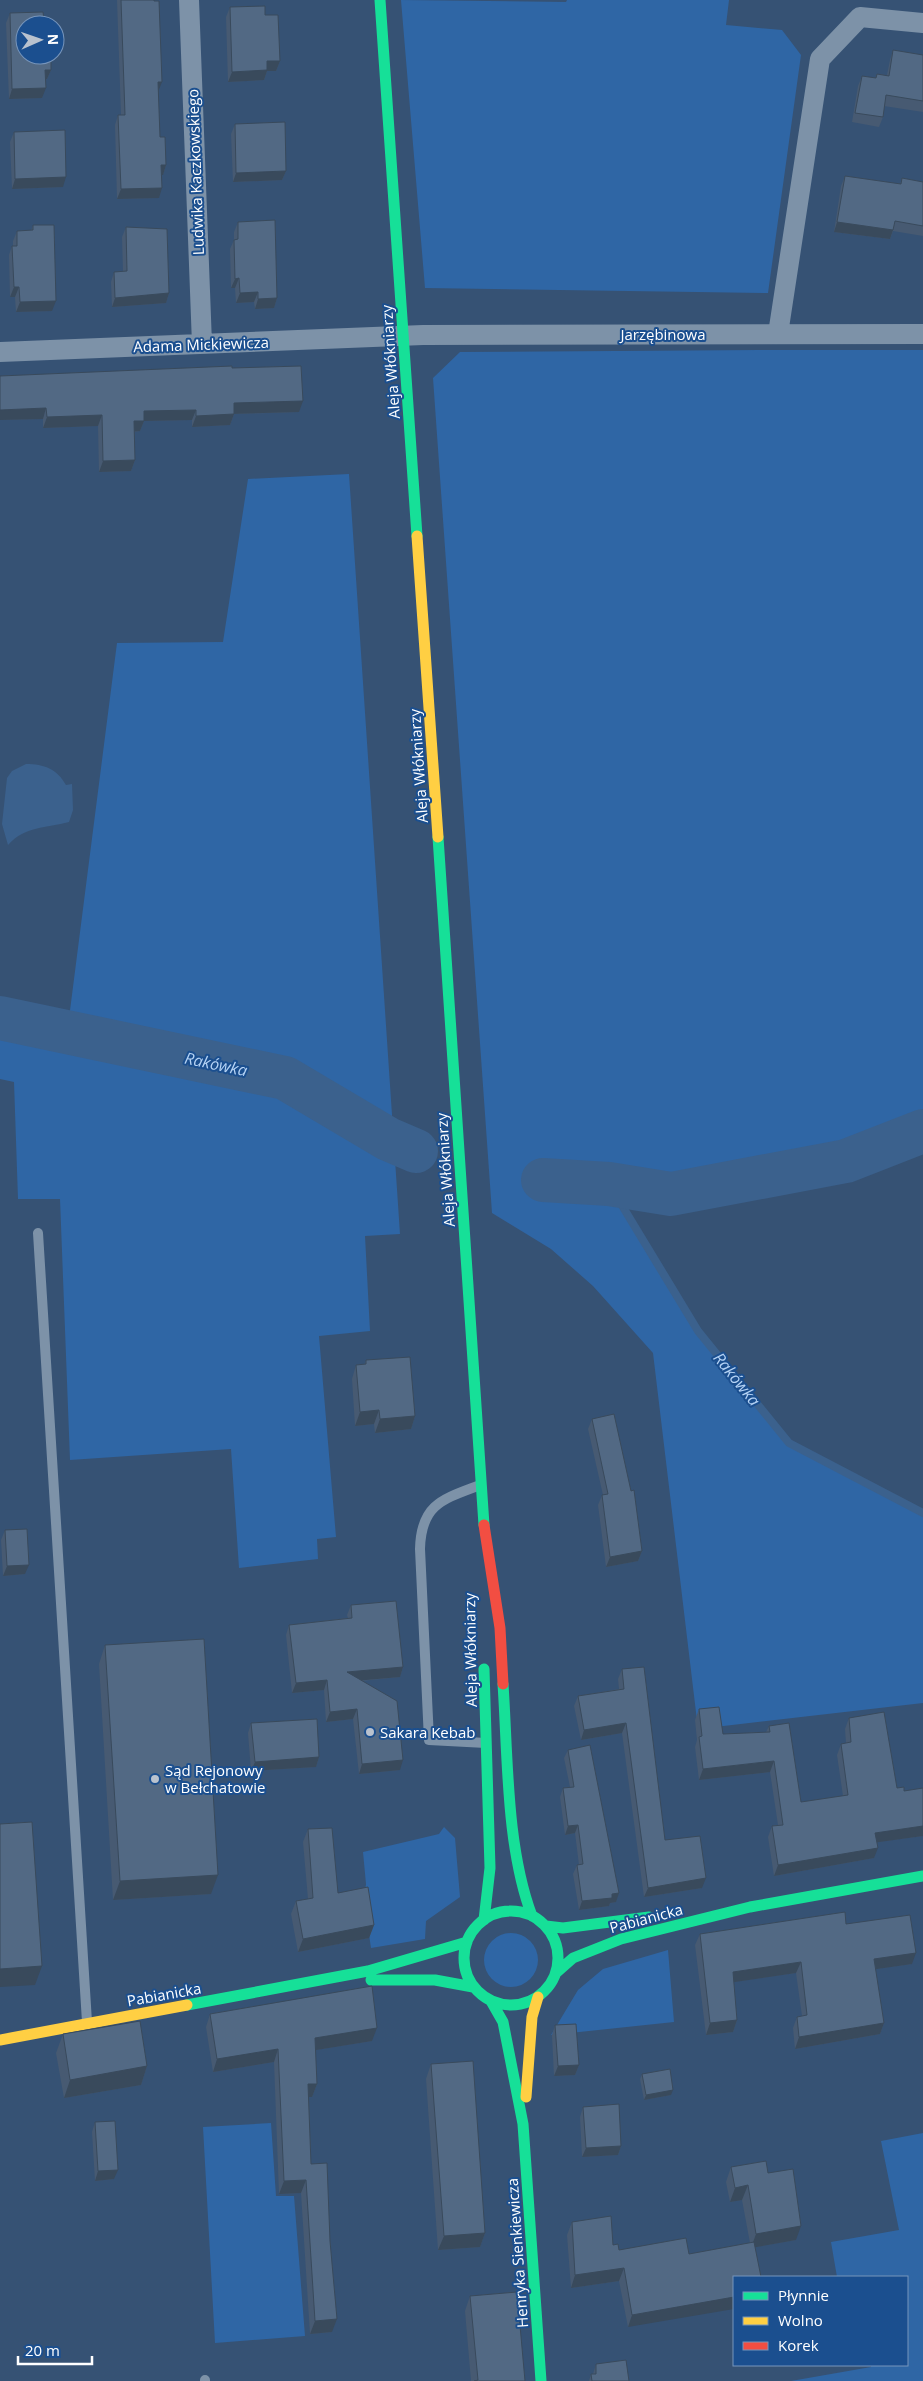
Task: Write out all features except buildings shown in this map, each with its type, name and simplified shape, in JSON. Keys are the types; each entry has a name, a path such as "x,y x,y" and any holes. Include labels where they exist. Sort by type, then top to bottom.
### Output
{"main road":[{"name":"Aleja Włókniarzy","path":"380,0 484,1530 484,1599"},
{"name":"Aleja Włókniarzy","path":"484,1530 500,1628 511,1811 523,1892 532,1916"},
{"name":"Aleja Włókniarzy","path":"484,1657 490,1868 484,1920"},
{"name":"Pabianicka","path":"546,1926 563,1928 750,1907 923,1876"},
{"name":"Pabianicka","path":"556,1973 573,1958 621,1939 750,1907"},
{"path":"514,1911 532,1916 546,1926 555,1941 558,1959 556,1973 549,1987 538,1997 524,2003 510,2005 490,2001 473,1987 466,1969 464,1955 467,1942 474,1929 484,1920 497,1913 514,1911"},
{"name":"Pabianicka","path":"0,2040 333,1980 430,1955 467,1942"},
{"name":"Pabianicka","path":"333,1980 430,1979 454,1981 473,1987"},
{"name":"Henryka Sienkiewicza","path":"523,2124 532,2017 538,1997"},
{"name":"Henryka Sienkiewicza","path":"490,2001 503,2022 523,2124 540,2381"}],"street":[{"name":"Ludwika Kaczkowskiego","path":"189,0 202,344"},
{"path":"778,334 820,59 860,17 923,23"},
{"name":"Jarzębinowa","path":"403,336 923,334"},
{"name":"Adama Mickiewicza","path":"0,352 403,336"}],"lane":[{"path":"38,1233 87,2023"},
{"path":"481,1485 451,1494 441,1500 425,1522 421,1534 429,1740 507,1741"}],"shaded area":[{"path":"401,0 566,2 567,0 729,0 726,25 782,30 801,55 768,293 425,288"},
{"path":"923,350 923,1131 846,1161 671,1194 609,1185 698,1331 789,1443 923,1513 923,1703 698,1729 653,1353 593,1286 551,1249 492,1213 433,378 460,352"},
{"path":"349,474 400,1234 365,1236 370,1331 319,1336 336,1537 317,1539 318,1559 239,1568 231,1449 70,1460 60,1199 18,1199 14,1082 0,1079 0,1011 68,1026 117,643 223,642 248,479"},
{"path":"26,764 44,766 54,771 66,785 72,784 73,810 69,822 21,834 8,845 2,824 7,778 12,771"},
{"path":"444,1827 455,1838 460,1897 426,1921 425,1939 371,1948 364,1900 366,1884 363,1852 439,1834"},
{"path":"511,1933 521,1935 530,1941 536,1950 538,1960 536,1970 530,1979 521,1985 511,1987 501,1985 492,1979 486,1970 484,1960 486,1950 492,1941 501,1935"},
{"path":"668,1950 674,2022 551,2035 578,1990 603,1969"},
{"path":"271,2123 276,2196 294,2196 305,2336 215,2343 203,2127"},
{"path":"923,2133 923,2381 791,2381 871,2366 908,2366 908,2276 837,2276 831,2242 899,2230 881,2141"}],"waterway":[{"name":"Rakówka","path":"0,1018 285,1078 388,1139 416,1151"},
{"name":"Rakówka","path":"543,1180 609,1184 671,1194 846,1161 923,1131"},
{"name":"Rakówka","path":"609,1184 698,1331 789,1443 923,1513"}],"traffic: fast":[{"path":"380,0 417,536"},
{"path":"438,837 484,1525"},
{"path":"484,1669 490,1868 484,1920"},
{"path":"503,1684 513,1832 523,1889 532,1916"},
{"path":"556,1973 573,1958 621,1939 750,1907 923,1876"},
{"path":"511,1911 529,1915 544,1925 554,1940 558,1958 554,1976 544,1991 529,2001 511,2005 493,2001 478,1991 468,1976 464,1958 468,1940 478,1925 493,1915 511,1911"},
{"path":"546,1926 563,1928 649,1917"},
{"path":"187,2005 368,1971 467,1942"},
{"path":"371,1980 435,1980 473,1987"},
{"path":"491,2001 503,2022 523,2124 541,2381"}],"traffic: slow":[{"path":"417,536 438,837"},
{"path":"526,2097 532,2017 538,1997"},
{"path":"0,2040 187,2005"}],"traffic: jam":[{"path":"484,1525 500,1628 503,1684"}],"place":[{"name":"Sakara Kebab","path":"370,1732"},
{"name":"Sąd Rejonowy w Bełchatowie","path":"155,1779"}]}
